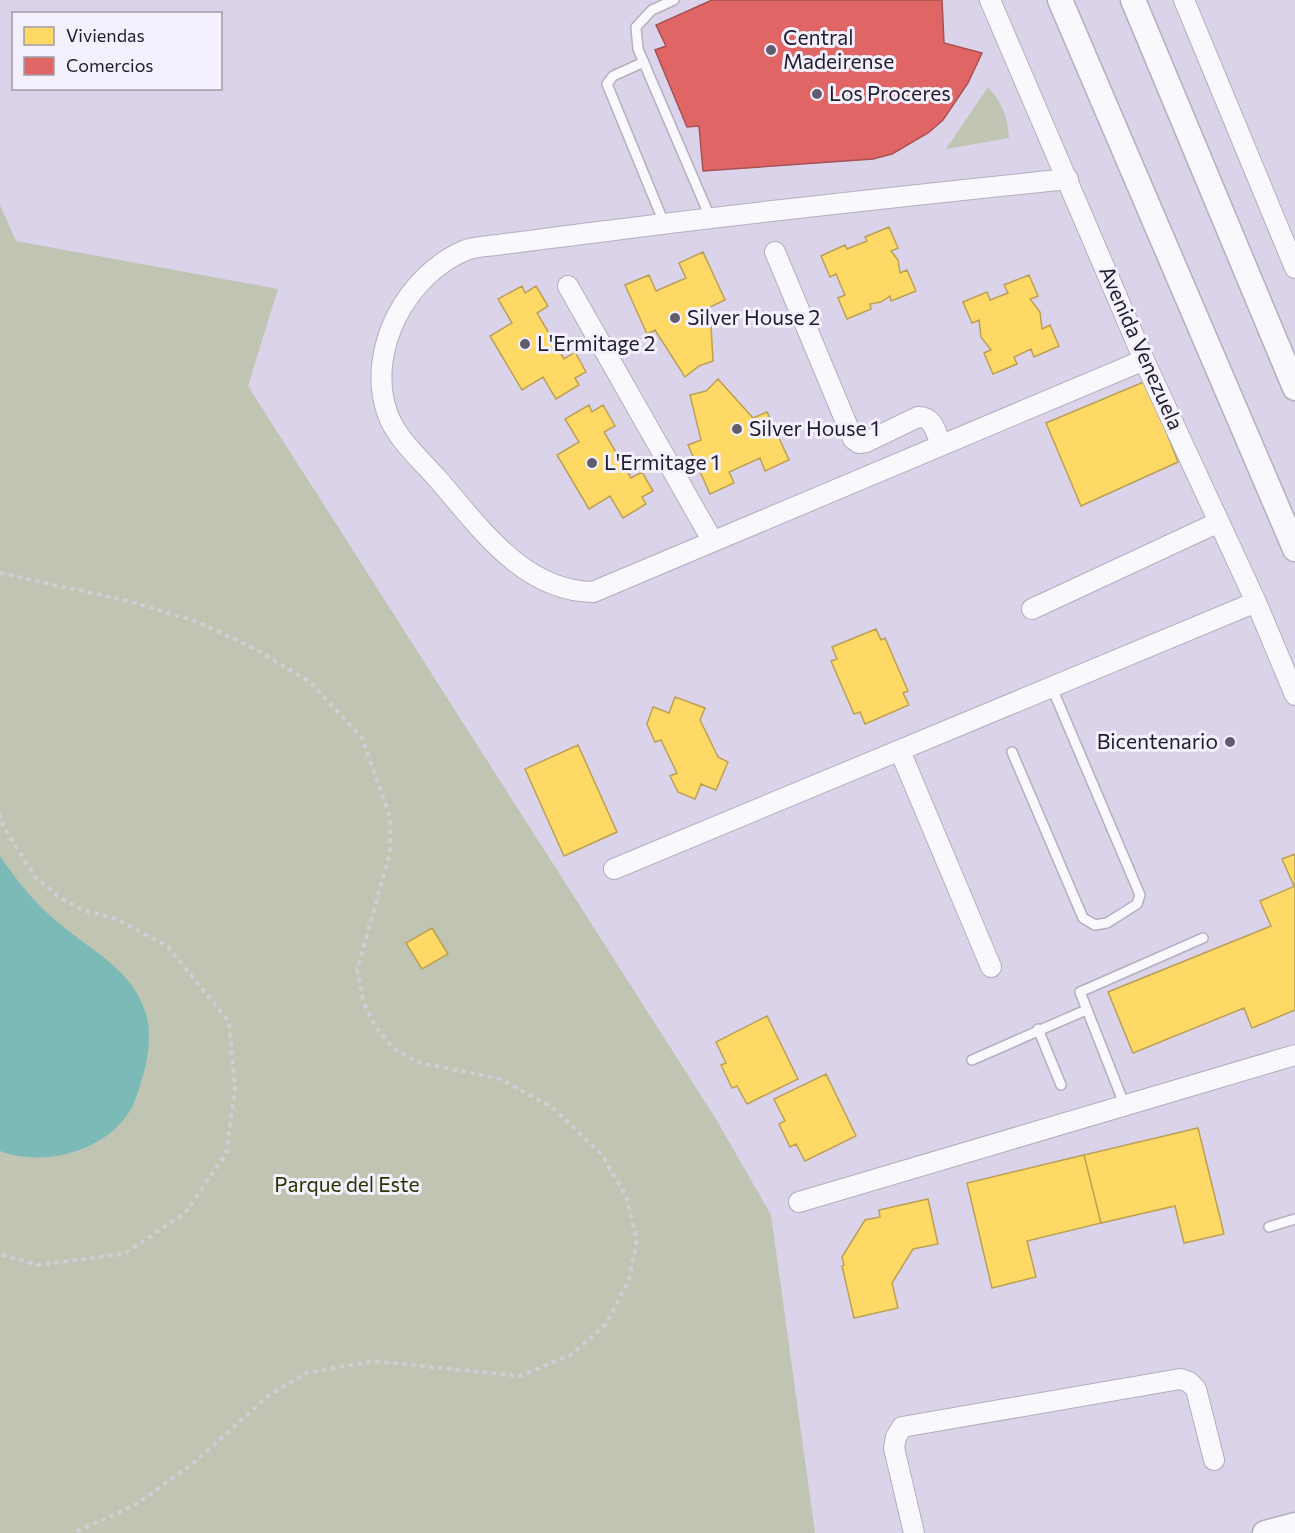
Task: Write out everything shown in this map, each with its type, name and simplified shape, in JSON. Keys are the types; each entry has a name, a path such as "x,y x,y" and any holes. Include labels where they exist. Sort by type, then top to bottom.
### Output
{"street":[{"name":"Avenida Venezuela","path":"990,0 1144,360 1256,602 1295,695"},
{"path":"1060,0 1295,549"},
{"path":"1133,0 1295,388"},
{"path":"1184,0 1293,257"},
{"path":"1068,179 710,217 467,249 426,274 407,300 389,333 383,356 382,384 387,413 403,440 506,557 530,572 571,591 593,592 1144,360"},
{"path":"775,252 853,439 859,443 866,442 918,417 926,416 941,445"},
{"path":"568,286 712,540"},
{"path":"1032,609 1219,522"},
{"path":"614,868 1256,602"},
{"path":"900,751 991,967"},
{"path":"799,1202 1295,1055"},
{"path":"914,1533 894,1448 896,1437 902,1427 1180,1379 1189,1382 1196,1389 1214,1460"},
{"path":"1265,1533 1295,1525"}],"lane":[{"path":"674,0 652,10 636,27 638,49 710,217"},
{"path":"644,62 613,76 607,84 664,223"},
{"path":"1012,752 1083,918 1095,925 1107,923 1137,904 1140,895 1052,688"},
{"path":"1125,1106 1080,994 1082,990 1203,938"},
{"path":"972,1059 1086,1010"},
{"path":"1038,1029 1061,1085"},
{"path":"1269,1227 1295,1219"}],"path":[{"path":"0,573 128,600 198,622 258,650 310,682 362,738 390,817 390,853 357,970 363,1001 375,1026 394,1049 417,1062 500,1079 552,1107 602,1155 626,1196 637,1240 629,1280 606,1324 571,1355 520,1376 374,1361 306,1373 268,1396 196,1461 135,1505 73,1533"},
{"path":"0,813 3,826 35,877 59,897 82,910 117,919 168,947 229,1022 235,1089 226,1154 185,1213 124,1254 38,1264 0,1254"}],"green space":[{"path":"988,87 997,98 1003,111 1009,138 946,149"},
{"name":"Parque del Este","path":"0,205 16,241 278,289 248,386 716,1119 771,1215 815,1533 0,1533"}],"shaded area":[{"path":"0,856 43,909 110,963 132,985 148,1021 149,1041 146,1062 132,1107 122,1122 108,1135 74,1152 36,1157 17,1156 0,1151"}],"building: Viviendas":[{"path":"889,227 898,248 891,251 898,260 900,273 907,270 916,291 891,301 890,296 881,302 870,304 871,309 847,319 838,298 845,295 836,274 830,277 821,256 845,245 847,249 867,241 865,237"},
{"name":"Silver House 2","path":"703,252 725,300 710,307 713,361 699,366 685,377 655,330 647,334 625,285 649,275 656,291 686,278 679,263"},
{"path":"1029,275 1038,296 1030,299 1040,312 1042,329 1050,325 1059,346 1034,357 1031,349 1014,357 1017,364 993,374 984,353 991,350 981,337 979,320 972,323 963,302 987,292 990,300 1008,293 1004,285"},
{"name":"L'Ermitage 2","path":"522,286 525,293 536,286 548,306 537,313 564,359 575,352 586,372 575,378 579,385 556,399 543,377 522,390 490,336 512,323 498,299"},
{"name":"Silver House 1","path":"718,379 753,418 767,412 789,460 765,471 760,458 729,472 734,483 710,494 688,445 701,440 690,395 706,391"},
{"path":"1146,381 1178,462 1081,506 1046,423"},
{"name":"L'Ermitage 1","path":"589,405 592,412 603,405 615,426 604,432 631,478 642,472 653,491 642,497 646,504 623,518 610,496 589,509 557,455 579,442 565,419"},
{"path":"876,629 881,640 885,638 908,691 903,693 909,705 865,724 860,712 854,714 831,661 837,659 832,647"},
{"path":"675,697 705,708 700,720 718,757 728,762 716,790 701,784 695,799 678,792 670,776 677,773 661,740 655,742 647,724 653,707 669,713"},
{"path":"578,745 617,832 564,856 525,769"},
{"path":"1295,854 1295,885 1294,886 1282,859"},
{"path":"1295,886 1295,1010 1252,1028 1244,1008 1133,1053 1108,992 1271,926 1260,901"},
{"path":"432,928 448,954 422,969 406,943"},
{"path":"767,1016 798,1079 747,1104 737,1086 732,1088 721,1065 726,1063 716,1042"},
{"path":"826,1074 856,1136 805,1161 796,1144 790,1147 779,1124 785,1121 774,1099"},
{"path":"1198,1128 1224,1234 1184,1243 1175,1206 1101,1223 1084,1155"},
{"path":"1084,1155 1101,1223 1027,1241 1036,1277 992,1288 967,1183"},
{"path":"928,1199 938,1244 913,1249 892,1283 898,1308 854,1318 842,1257 865,1220 880,1217 879,1210"}],"building: Comercios":[{"name":"Los Proceres","path":"712,0 942,0 944,43 982,53 968,83 943,120 928,133 892,154 873,159 703,171 699,126 687,127 655,50 666,46 656,25"}],"place":[{"name":"Central Madeirense","path":"771,50"},
{"name":"Los Proceres","path":"817,94"},
{"name":"Silver House 2","path":"675,318"},
{"name":"L'Ermitage 2","path":"525,344"},
{"name":"Silver House 1","path":"737,429"},
{"name":"L'Ermitage 1","path":"592,463"},
{"name":"Bicentenario","path":"1230,742"}]}
